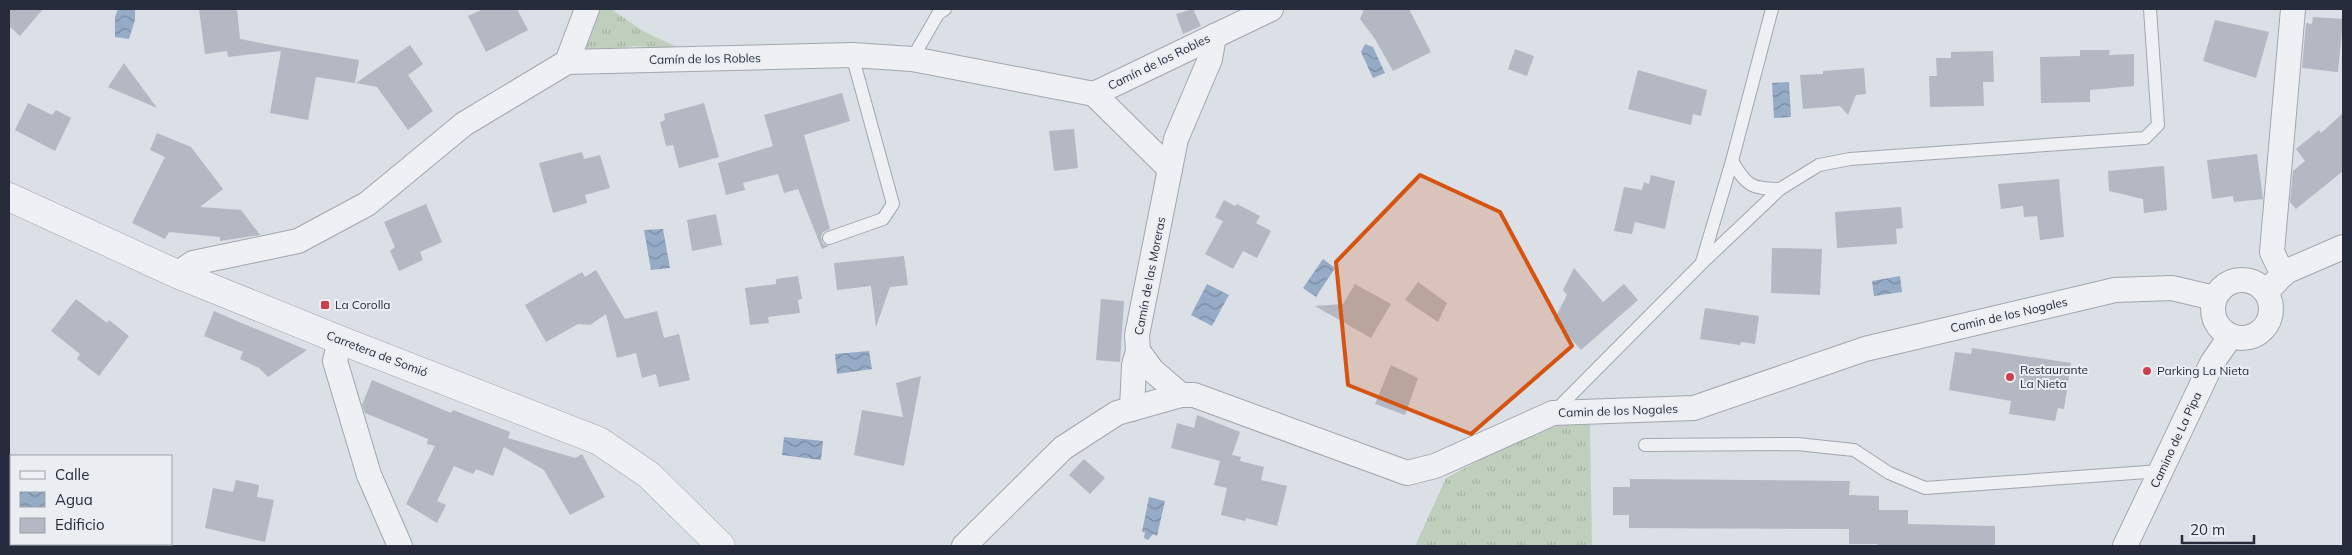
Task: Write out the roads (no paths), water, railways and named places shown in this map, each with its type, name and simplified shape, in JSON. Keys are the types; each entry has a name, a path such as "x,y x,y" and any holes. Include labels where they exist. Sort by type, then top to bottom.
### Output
{"street":[{"path":"568,62 587,9"},
{"name":"Camín de los Robles","path":"177,274 193,263 298,241 367,204 464,124 568,62 852,55 912,59 1094,94 1271,9"},
{"path":"2283,275 2272,252 2293,9"},
{"name":"Camín de las Moreras","path":"1181,395 1152,370 1138,351 1137,335 1176,139 1210,59 1214,36"},
{"path":"1094,94 1170,169"},
{"name":"Carretera de Somió","path":"9,197 177,274 599,441 648,475 720,546"},
{"path":"2267,292 2283,275 2343,248"},
{"path":"2239,279 2255,282 2267,292 2272,311 2265,328 2249,338 2230,337 2218,327 2212,313 2214,298 2224,285 2239,279"},
{"name":"Camin de los Nogales","path":"964,546 1063,448 1117,413 1181,395 1194,395 1406,473 1435,466 1554,413 1694,408 1865,349 2115,290 2172,288 2214,298"},
{"name":"Camino de La Pipa","path":"2125,546 2212,363 2230,337"},
{"path":"340,340 335,361 369,475 400,546"},
{"path":"1132,409 1134,365 1138,351"}],"lane":[{"path":"912,59 938,14 945,9"},
{"path":"1701,264 1732,161 1772,9"},
{"path":"1554,413 1701,264 1780,189 1819,165 1850,159 2144,138 2158,125 2150,9"},
{"path":"829,238 883,219 893,204 852,55"},
{"path":"1732,161 1744,182 1763,189 1780,189"},
{"path":"1645,445 1797,444 1854,450 1889,474 1925,488 2161,471"}],"water":[{"path":"118,9 135,9 135,20 129,39 115,37 115,17"},
{"path":"1365,44 1373,47 1385,73 1373,78 1361,52"},
{"path":"1789,82 1791,117 1774,118 1772,83"},
{"path":"663,229 670,268 651,270 644,230"},
{"path":"1323,259 1335,268 1316,297 1303,288"},
{"path":"1900,276 1902,292 1874,296 1872,281"},
{"path":"1207,284 1229,295 1212,326 1191,315"},
{"path":"869,351 872,369 837,374 835,354"},
{"path":"784,437 823,441 821,460 782,455"},
{"path":"1149,497 1165,501 1157,536 1153,534 1148,540 1144,538 1145,532 1142,532"}],"place":[{"name":"La Corolla","path":"325,305"},
{"name":"Parking La Nieta","path":"2147,371"},
{"name":"Restaurante La Nieta","path":"2010,377"}]}
